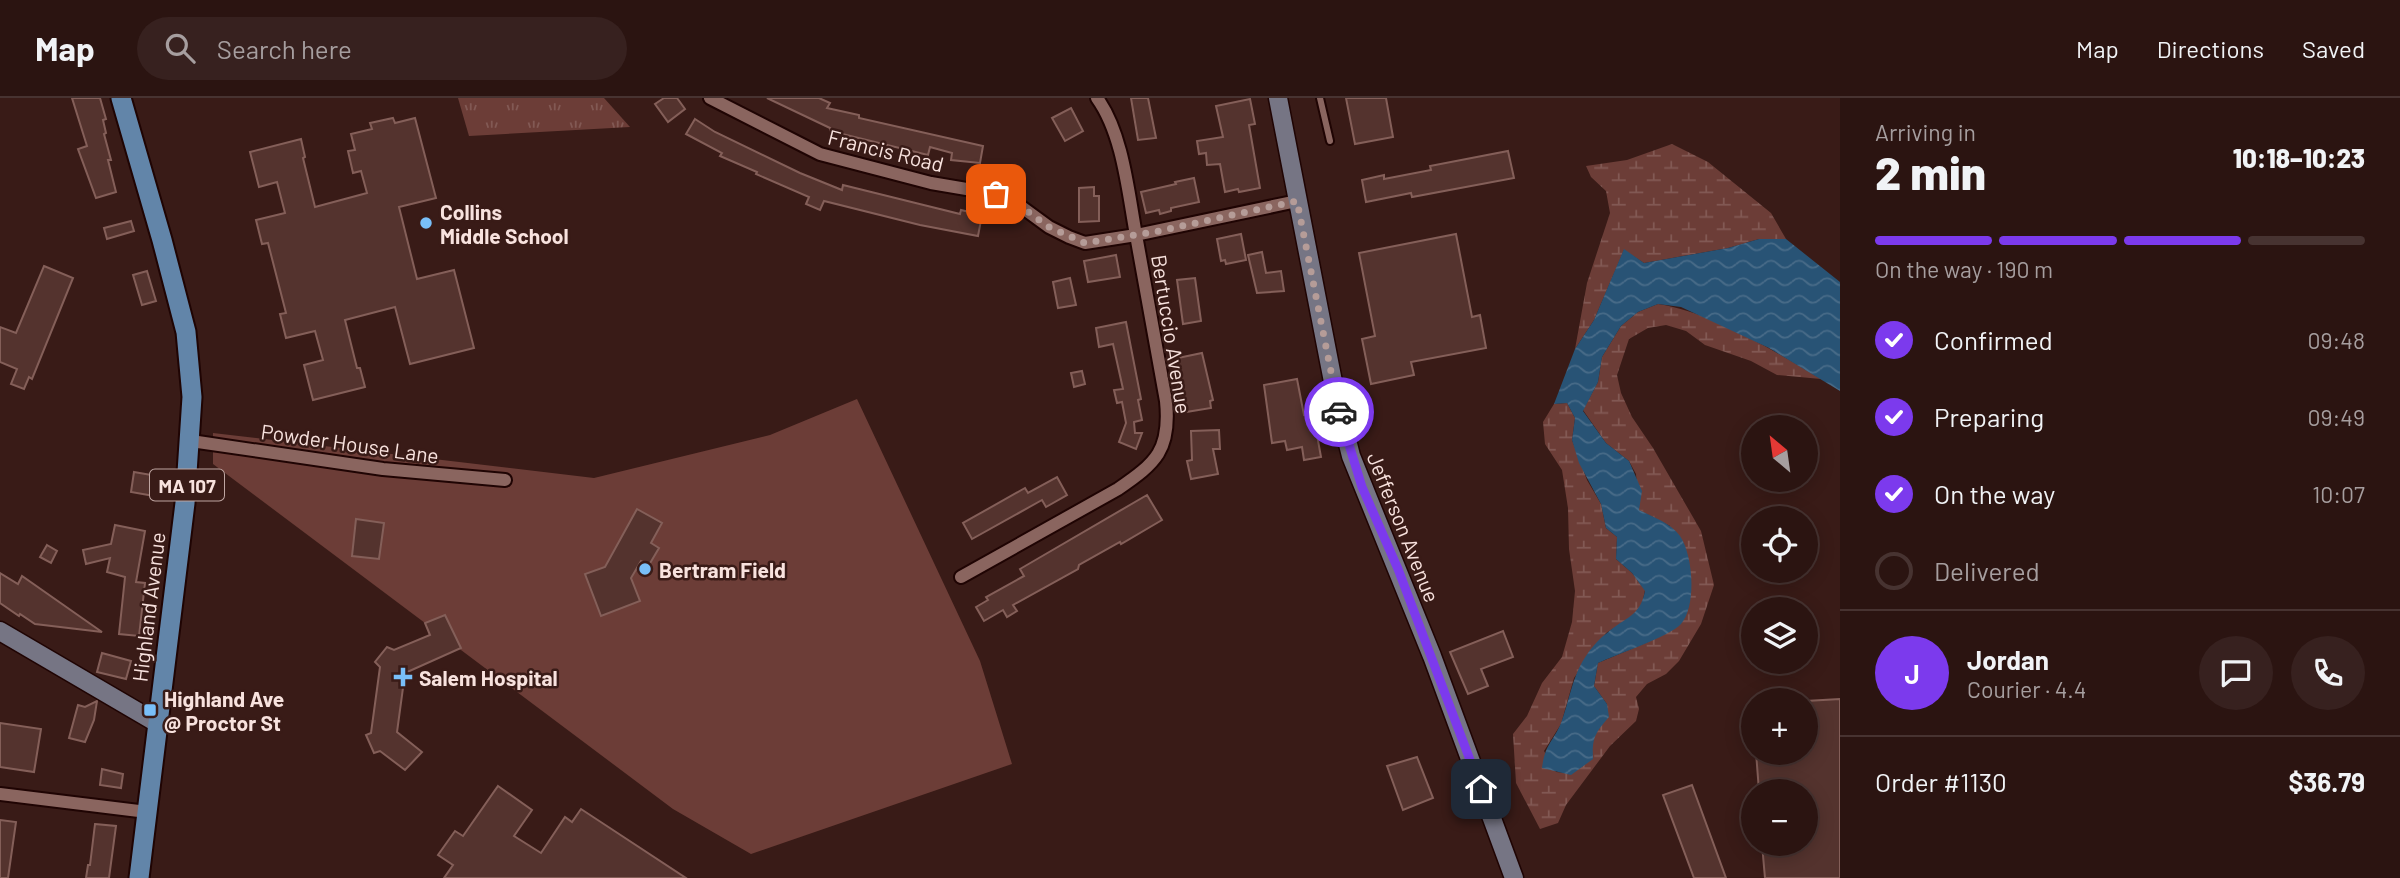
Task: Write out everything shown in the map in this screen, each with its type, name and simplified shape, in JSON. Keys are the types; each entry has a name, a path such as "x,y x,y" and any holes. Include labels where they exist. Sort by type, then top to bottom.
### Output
{"main road":[{"name":"Highland Avenue","path":"121,98 186,332 192,387 191,440 139,878"},
{"name":"Jefferson Avenue","path":"1278,98 1336,400 1351,456 1432,656 1514,878"},
{"path":"0,631 157,723"}],"street":[{"name":"Francis Road","path":"710,98 820,154 931,183 996,194 1012,200 1049,227 1085,243 1136,235"},
{"path":"1097,98 1109,117 1116,141 1136,235"},
{"name":"Bertuccio Avenue","path":"961,577 1118,489 1155,459 1164,443 1168,423 1166,401 1136,235 1297,201"},
{"name":"Powder House Lane","path":"191,440 394,470 505,481"},
{"path":"0,794 147,812"}],"lane":[{"path":"1320,98 1330,141"}],"green space":[{"path":"458,98 604,98 630,127 469,136"},
{"path":"1672,144 1708,162 1771,213 1786,239 1759,239 1728,248 1644,263 1624,250 1594,320 1575,349 1587,283 1610,213 1606,191 1591,177 1586,166 1627,160"},
{"path":"1658,304 1679,308 1721,324 1821,379 1777,375 1751,361 1705,345 1686,331 1666,325 1648,328 1629,339 1617,375 1621,393 1632,417 1701,531 1714,585 1701,624 1679,661 1666,674 1647,684 1636,697 1639,709 1636,721 1610,746 1566,805 1558,823 1540,829 1516,783 1513,734 1527,716 1542,683 1562,657 1572,622 1575,591 1562,470 1545,444 1543,422 1554,404 1567,403 1575,418 1572,440 1587,480 1601,504 1606,528 1617,537 1616,559 1632,573 1645,590 1642,604 1633,616 1606,633 1574,678 1561,724 1544,751 1556,772 1566,773 1592,740 1607,704 1594,686 1598,663 1648,642 1670,526 1639,510 1636,474 1629,461 1606,443 1583,410 1598,382 1602,357 1621,326 1638,312"},
{"name":"Bertram Field","path":"857,399 980,661 1012,764 751,854 673,809 213,464 213,433 594,478 770,435"}],"water":[{"path":"1759,239 1786,239 1840,282 1840,391 1769,348 1681,307 1658,304 1638,312 1621,326 1602,357 1598,382 1583,411 1606,443 1629,461 1642,491 1639,510 1667,524 1680,536 1690,567 1689,605 1686,616 1675,629 1598,663 1594,686 1607,704 1609,717 1595,736 1593,759 1571,775 1542,768 1547,748 1561,723 1583,661 1602,637 1636,611 1645,591 1632,573 1616,559 1617,537 1606,528 1601,504 1579,463 1572,440 1575,418 1567,403 1554,404 1575,349 1594,320 1624,249 1644,263 1728,248"}],"building":[{"path":"72,98 100,98 106,119 103,120 111,160 108,160 116,192 96,198 78,149 87,146"},
{"path":"664,98 677,98 685,109 668,122 655,104"},
{"path":"767,98 819,98 830,103 827,108 859,115 859,118 983,146 980,163 951,160 952,153 930,147 928,155 830,131 830,128"},
{"path":"1131,98 1148,98 1156,138 1138,140"},
{"path":"1346,98 1386,98 1393,137 1355,144"},
{"path":"1250,99 1255,124 1249,125 1260,188 1225,192 1220,164 1207,165 1206,153 1199,154 1197,141 1223,137 1216,106"},
{"path":"1071,108 1083,131 1065,141 1052,118"},
{"path":"393,118 395,123 415,118 436,198 399,207 417,279 454,270 474,348 410,364 395,307 345,320 357,368 360,368 365,387 313,400 304,365 323,360 315,331 286,338 280,314 286,313 268,243 262,244 256,220 285,213 277,182 259,187 250,152 301,139 315,207 367,193 361,171 353,173 348,151 355,150 351,134 372,129 370,123"},
{"path":"695,119 715,132 842,190 843,185 960,214 961,210 982,215 978,236 920,225 824,201 820,210 806,204 809,197 720,156 722,153 686,134"},
{"path":"1508,151 1514,178 1412,197 1411,193 1366,202 1362,180 1384,175 1384,179 1431,170 1430,166"},
{"path":"1194,178 1199,202 1171,208 1171,211 1160,214 1159,210 1146,213 1141,192"},
{"path":"1094,187 1094,196 1099,196 1099,221 1079,222 1079,188"},
{"path":"131,221 134,231 107,239 104,228"},
{"path":"1241,234 1246,260 1226,264 1225,260 1221,261 1217,239"},
{"path":"1456,234 1472,317 1480,315 1486,348 1411,362 1414,375 1371,384 1362,339 1375,336 1359,253"},
{"path":"1262,252 1266,273 1281,271 1284,291 1257,293 1248,255"},
{"path":"1116,255 1120,277 1088,282 1084,261"},
{"path":"44,266 73,278 32,379 29,377 24,389 11,384 17,369 0,362 0,327 16,333"},
{"path":"147,271 156,301 142,305 133,275"},
{"path":"1070,278 1076,305 1058,308 1053,282"},
{"path":"1195,278 1201,321 1183,324 1177,280"},
{"path":"1126,322 1141,399 1138,400 1142,420 1134,422 1135,433 1142,433 1136,449 1119,442 1126,423 1122,402 1117,403 1114,390 1123,389 1113,344 1099,347 1096,328"},
{"path":"1202,353 1213,400 1210,401 1211,408 1180,413 1173,359"},
{"path":"1082,371 1085,384 1074,387 1071,373"},
{"path":"1297,379 1304,415 1313,413 1321,457 1304,460 1302,447 1287,450 1285,441 1272,443 1264,385"},
{"path":"1219,430 1220,449 1213,449 1218,474 1191,479 1187,461 1192,460 1191,431"},
{"path":"134,472 163,477 160,497 131,492"},
{"path":"1057,477 1067,495 1046,507 1042,500 972,539 963,523 1025,488 1028,493"},
{"path":"1147,495 1162,520 1013,605 1017,611 1007,617 1003,610 984,621 976,607 988,600 986,597 1024,576 1020,569"},
{"path":"637,509 662,523 651,543 659,548 649,565 641,561 631,578 640,601 601,616 585,574 605,567"},
{"path":"356,519 384,523 379,559 352,556"},
{"path":"115,525 145,531 136,582 145,583 139,636 119,634 125,577 107,572 110,558 86,564 83,550 111,544"},
{"path":"47,545 57,551 51,563 40,557"},
{"path":"0,573 18,584 22,576 102,632 35,624 20,614 19,616 0,603"},
{"path":"445,615 461,648 405,673 397,732 422,752 405,770 380,751 374,753 366,735 371,733 380,667 375,662 387,647 394,650 430,635 425,623"},
{"path":"1503,631 1513,657 1481,669 1488,686 1468,694 1450,652"},
{"path":"102,653 131,661 126,679 97,672"},
{"path":"1840,699 1840,878 1765,878 1763,856 1818,856 1818,779 1758,779 1757,765 1818,765 1818,700"},
{"path":"97,701 94,720 85,742 69,738 78,705 85,707"},
{"path":"0,723 41,729 34,772 0,767"},
{"path":"1417,757 1433,798 1403,810 1387,766"},
{"path":"102,769 123,774 121,788 100,785"},
{"path":"1692,785 1726,878 1694,878 1663,795"},
{"path":"498,786 532,810 514,836 541,853 565,817 572,822 581,809 686,878 444,878 453,865 438,855 455,831 463,836"},
{"path":"0,820 16,822 8,878 0,878"},
{"path":"95,824 116,826 109,878 86,878"}],"way so far":[{"path":"996,194 1012,200 1049,227 1085,243 1159,231 1297,201 1339,412"}],"place":[{"name":"Collins Middle School","path":"426,223"},
{"name":"Bertram Field","path":"645,569"},
{"name":"Salem Hospital","path":"403,677"},
{"name":"Highland Ave @ Proctor St","path":"150,710"}],"route":[{"path":"1339,412 1362,487 1398,569 1481,789"}]}
